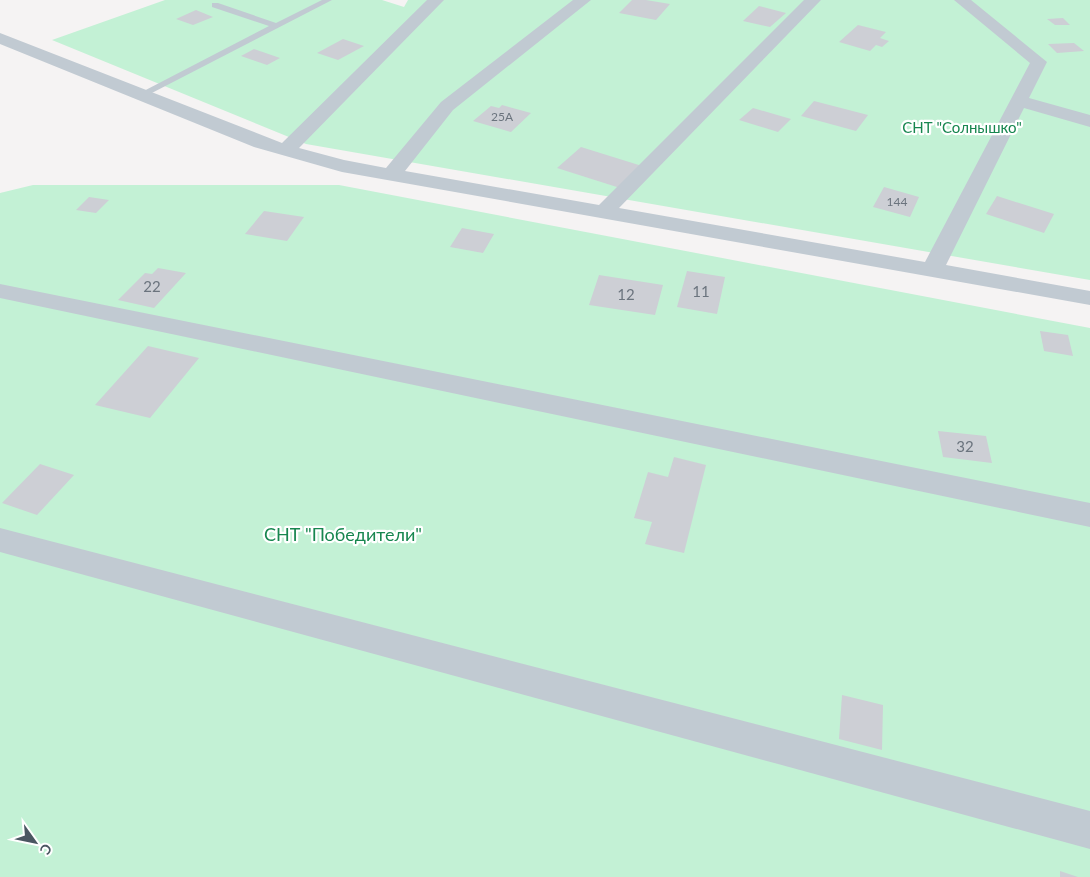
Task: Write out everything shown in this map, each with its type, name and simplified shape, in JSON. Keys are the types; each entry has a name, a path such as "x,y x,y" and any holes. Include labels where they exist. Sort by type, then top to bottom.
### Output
{"street":[{"path":"286,150 436,0"},
{"path":"391,175 448,106 583,0"},
{"path":"604,212 813,0"},
{"path":"932,270 1039,62 962,0"},
{"path":"0,38 262,143 342,166 1090,298"},
{"path":"1020,101 1090,121"},
{"path":"0,291 1090,515"},
{"path":"0,540 1090,830"}],"lane":[{"path":"142,94 328,0"},
{"path":"215,5 277,26"}],"green space":[{"name":"СНТ \"Солнышко\"","path":"165,0 382,0 404,7 408,0 1090,0 1090,280 306,144 52,40"},
{"name":"СНТ \"Победители\"","path":"33,185 339,185 1090,328 1090,877 0,877 0,193"}],"building":[{"path":"632,0 670,4 656,20 619,13"},
{"path":"759,6 786,13 770,27 743,21"},
{"path":"196,10 213,17 193,25 176,19"},
{"path":"1063,18 1070,25 1055,25 1047,19"},
{"path":"858,25 886,32 880,38 889,41 882,47 876,45 870,51 839,42"},
{"path":"343,39 364,46 338,60 317,53"},
{"path":"1074,43 1084,51 1057,53 1048,44"},
{"path":"254,49 280,58 267,65 241,56"},
{"path":"814,101 868,115 856,131 801,116"},
{"path":"502,105 531,113 511,132 473,121 491,106 499,108"},
{"path":"753,108 791,119 778,132 739,120"},
{"path":"581,147 642,166 620,188 557,168"},
{"path":"884,187 919,197 910,217 873,207"},
{"path":"997,196 1054,214 1044,233 986,214"},
{"path":"89,197 109,200 96,213 76,210"},
{"path":"264,211 304,217 287,241 245,234"},
{"path":"462,228 494,234 483,253 450,247"},
{"path":"158,268 186,273 154,308 118,300 145,273 152,274"},
{"path":"687,271 725,277 717,314 677,307"},
{"path":"599,275 663,285 655,315 589,305"},
{"path":"1040,331 1068,335 1073,356 1044,351"},
{"path":"148,346 199,358 150,418 95,405"},
{"path":"938,431 986,436 992,463 943,457"},
{"path":"674,457 706,465 684,553 645,544 652,522 634,518 648,472 668,477"},
{"path":"40,464 74,475 37,515 2,503"},
{"path":"842,695 883,705 882,750 839,739"},
{"path":"1060,871 1078,877 1060,877"}]}
